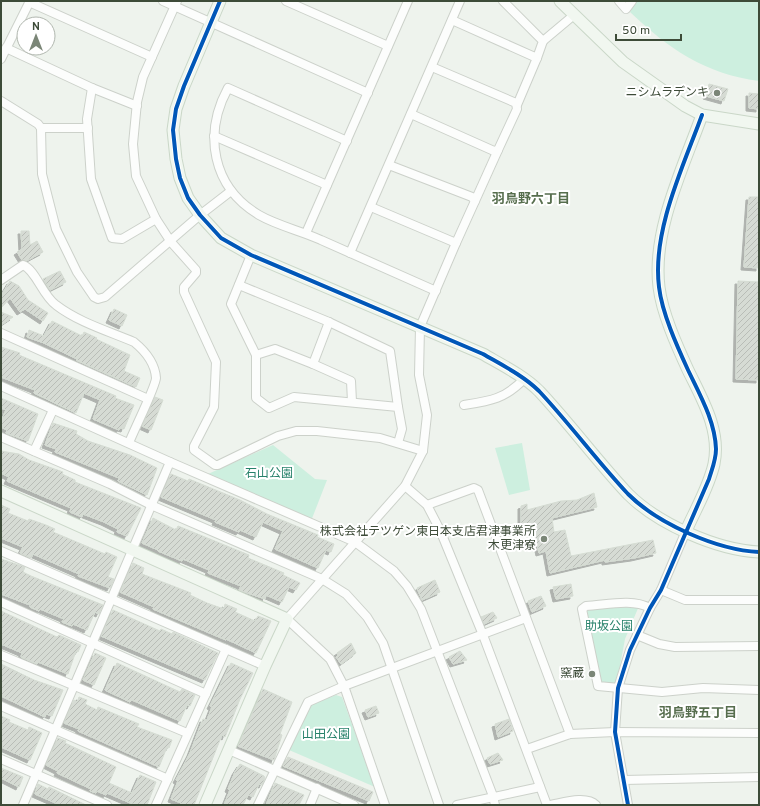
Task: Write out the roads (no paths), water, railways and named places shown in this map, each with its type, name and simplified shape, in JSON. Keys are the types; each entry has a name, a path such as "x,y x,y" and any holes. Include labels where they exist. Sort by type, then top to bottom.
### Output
{"street":[{"path":"163,1 176,4 211,23 368,93"},
{"path":"220,1 184,86 176,109 173,130 176,159 180,178 188,198 200,215 221,238 251,255 483,354 524,379 538,390 629,495 656,516 703,540 748,552 759,552"},
{"path":"286,1 388,46"},
{"path":"306,233 408,1"},
{"path":"350,253 460,1"},
{"path":"503,1 544,41"},
{"path":"560,1 623,62 702,116 759,124"},
{"path":"619,1 626,9 632,1"},
{"path":"1,59 29,2 152,57"},
{"path":"176,4 143,77 137,106 133,144 136,176 156,219 171,242 196,270 196,273 184,287 184,292 216,362 214,407 194,446 194,450 215,465 218,465 278,436 296,431 317,431 380,438 423,451"},
{"path":"205,805 287,619 405,486 423,451 427,415 419,374 420,326 474,201 498,150 544,41 574,15"},
{"path":"452,20 537,58"},
{"path":"6,48 92,88 137,106"},
{"path":"432,67 517,105"},
{"path":"92,88 88,128 91,179 112,238 116,240 122,239 156,219"},
{"path":"347,141 228,88 220,103 214,136 217,164 231,191 260,215 306,233 436,291"},
{"path":"1,101 38,124 41,128 42,174 56,229 77,272 94,297 98,300 105,297 171,242 200,215 231,191"},
{"path":"411,114 494,151 498,150"},
{"path":"628,805 615,732 618,688 637,635 650,608 661,590 714,465 716,451 715,436 710,418 683,357 663,305 659,289 658,268 661,243 670,202 702,116"},
{"path":"41,128 88,128"},
{"path":"214,136 328,185"},
{"path":"389,165 472,197 474,201"},
{"path":"371,206 456,243"},
{"path":"251,255 231,304 256,355 256,398 269,408 294,397 398,407"},
{"path":"1,280 23,265 28,267 45,295 54,304 66,312 134,342 142,349 155,367 156,380 129,443"},
{"path":"239,285 329,322 390,351 402,429 398,443"},
{"path":"313,364 329,322"},
{"path":"1,333 148,399"},
{"path":"256,355 275,349 351,381 352,402"},
{"path":"464,406 501,397 512,391 524,379"},
{"path":"1,386 170,462 355,542 394,571 408,586 421,609 493,796 495,805"},
{"path":"34,451 53,410"},
{"path":"1,436 110,484 151,505 322,579 346,594 367,617 383,643 439,805"},
{"path":"22,805 170,462"},
{"path":"405,486 427,505 440,530 483,635 548,805 574,801 591,801 596,805"},
{"path":"427,505 474,488 478,490 570,734"},
{"path":"1,491 287,619 330,659 344,686 385,805"},
{"path":"1,550 265,666"},
{"path":"661,590 685,600 759,600"},
{"path":"1,602 206,694"},
{"path":"650,608 643,604 629,603 586,606 582,608 598,686 662,692 703,688 759,690"},
{"path":"258,805 308,702 344,686 393,669 526,618"},
{"path":"637,635 659,644 674,647 759,646"},
{"path":"156,805 226,649"},
{"path":"1,655 187,733"},
{"path":"1,706 168,778"},
{"path":"527,749 570,734 615,732 759,733"},
{"path":"229,750 354,805"},
{"path":"1,759 107,805"},
{"path":"624,780 759,778"},
{"path":"457,805 540,787"},
{"path":"310,805 317,788"}],"place":[{"name":"ニシムラデンキ","path":"717,93"},
{"name":"株式会社テツゲン東日本支店君津事業所 木更津寮","path":"544,539"},
{"name":"窯蔵","path":"592,674"}],"district":[{"name":"羽鳥野六丁目","path":"531,200"},
{"name":"羽鳥野五丁目","path":"698,714"}],"park label":[{"name":"石山公園","path":"269,474"},
{"name":"助坂公園","path":"609,627"},
{"name":"山田公園","path":"326,735"}]}
